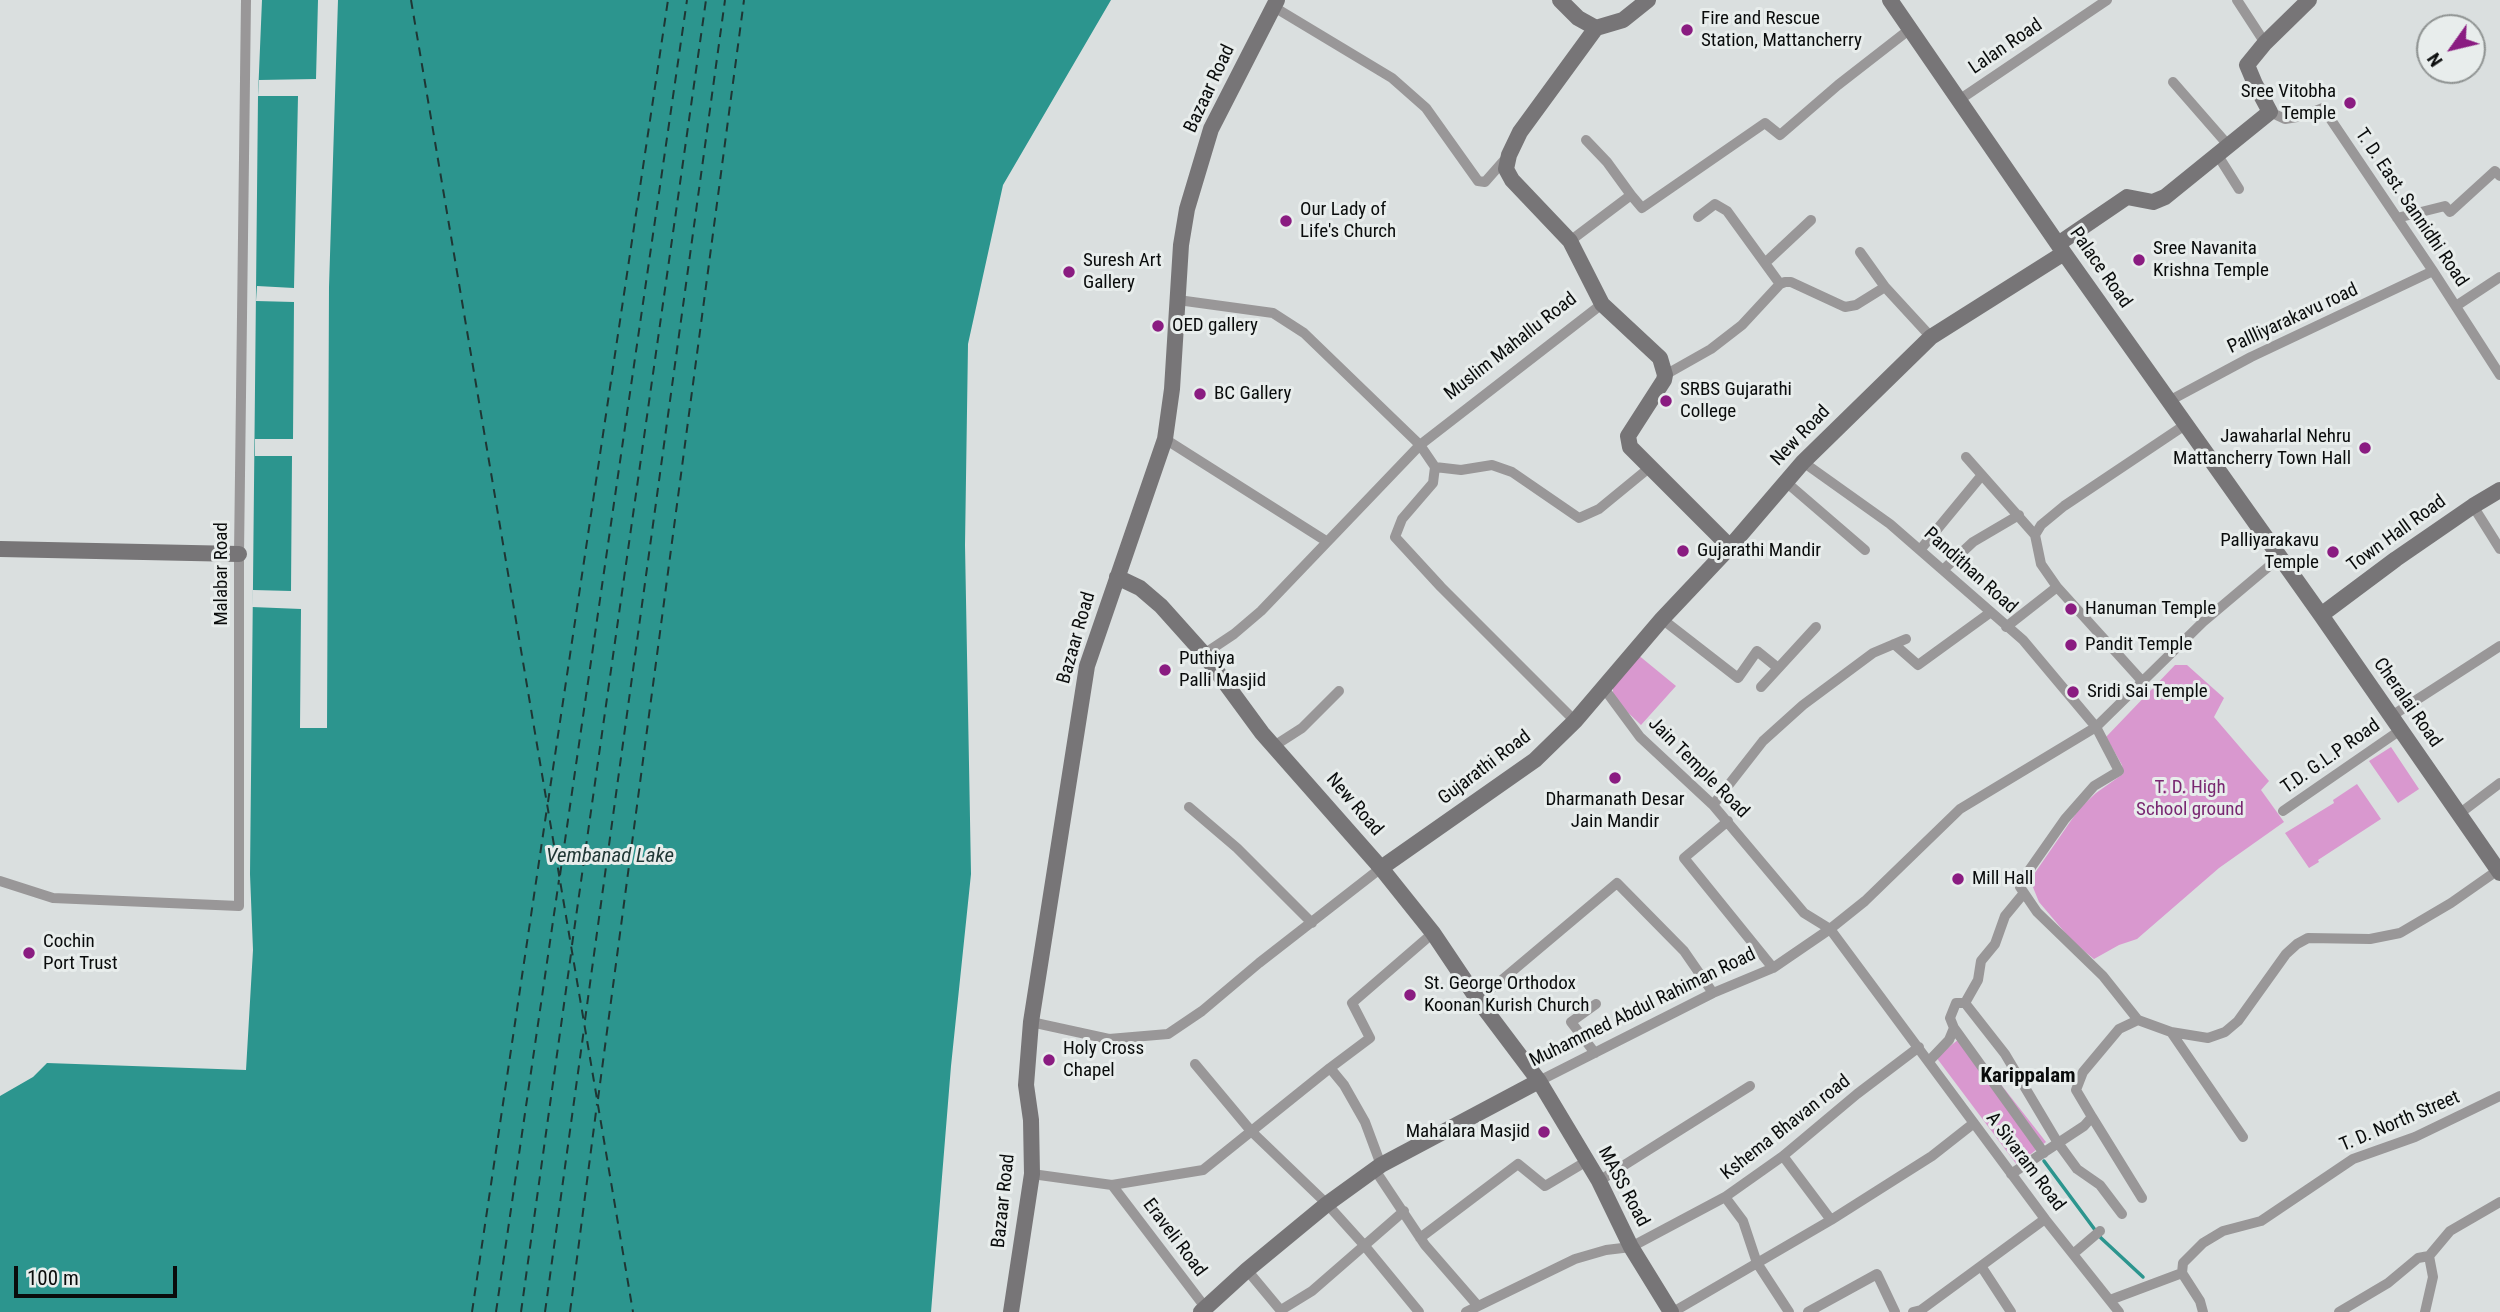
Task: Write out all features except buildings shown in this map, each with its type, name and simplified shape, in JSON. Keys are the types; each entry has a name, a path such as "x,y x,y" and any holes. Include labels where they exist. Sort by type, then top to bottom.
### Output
{"street":[{"name":"Malabar Road","path":"0,881 53,898 239,906 239,554 246,0"},
{"path":"1560,0 1578,18 1595,28"},
{"path":"1276,3 1392,78 1426,108 1478,181 1485,182 1508,155 1520,132 1595,28 1623,20 1648,0"},
{"name":"Palace Road","path":"1890,0 2061,249 2280,556"},
{"name":"Lalan Road","path":"1959,100 2094,4 2107,0"},
{"path":"2237,0 2265,43"},
{"path":"2270,112 2247,65 2265,43 2309,0"},
{"name":"Bazaar Road","path":"1011,1312 1032,1174 1031,1120 1026,1085 1031,1022 1087,666 1165,439 1181,244 1187,209 1211,129 1276,3"},
{"path":"1586,140 1642,208 1765,122 1780,135 1910,29"},
{"path":"2174,82 2222,150 2239,189"},
{"name":"T. D. East. Sannidhi Road","path":"2270,112 2285,119 2304,116 2323,108 2500,375"},
{"name":"New Road","path":"1603,687 1803,462 1931,337 2061,249 2127,197 2152,202 2165,197 2270,112"},
{"name":"Muslim Mahallu Road","path":"1204,654 1234,634 1261,611 1419,445 1602,304 1570,241 1512,180 1506,169 1508,155"},
{"path":"2397,218 2445,206 2450,212 2498,171"},
{"path":"1570,241 1631,195"},
{"path":"1698,217 1715,204 1727,211 1780,284"},
{"path":"1765,263 1811,220"},
{"path":"1860,252 1885,287 1931,337"},
{"name":"Pallliyarakavu road","path":"2168,401 2251,357 2433,271"},
{"path":"2456,306 2500,277"},
{"path":"1665,375 1711,349 1742,325 1780,284 1791,282 1821,297 1850,307 1885,287"},
{"path":"1178,300 1273,313 1304,333 1419,445 1435,467 1433,484 1402,519 1395,537 1575,721"},
{"path":"1602,304 1660,358 1665,375 1628,436 1630,447 1730,547"},
{"path":"2035,535 2042,525 2064,506 2185,425"},
{"path":"1165,439 1326,541"},
{"path":"1966,457 2035,535 2041,564 2057,587 2141,681"},
{"name":"Pandithan Road","path":"1803,462 1890,524 2022,640 2096,727 2119,771 2094,786 2065,819 2025,876 2020,887 2024,893"},
{"path":"1435,467 1461,470 1492,465 1512,472 1579,518 1599,509 1649,468"},
{"path":"1920,550 1982,475"},
{"path":"1786,482 1865,550"},
{"name":"Town Hall Road","path":"2321,615 2473,506 2500,490"},
{"path":"2473,506 2500,550"},
{"path":"1943,570 1973,542 2020,515"},
{"path":"0,549 239,554"},
{"name":"Cheralai Road","path":"2280,556 2499,872"},
{"name":"Muhammed Abdul Rahiman Road","path":"1205,1310 1248,1270 1378,1167 1539,1081 1713,993 1773,968 1830,929 1865,901 1960,809 2096,727 2203,622 2280,556"},
{"name":"New Road","path":"1117,577 1140,589 1161,606 1204,654 1274,746 1381,868 1433,933 1478,1000 1539,1081"},
{"path":"2006,627 2057,587"},
{"path":"1894,644 1917,665 1991,612"},
{"path":"1662,619 1738,678 1758,651 1778,668"},
{"path":"1761,687 1816,626"},
{"path":"1713,805 1763,741 1803,705 1872,653 1906,639"},
{"name":"T.D. G.L.P Road","path":"2283,811 2500,646"},
{"name":"Gujarathi Road","path":"1381,868 1535,760 1575,721 1603,687"},
{"name":"Jain Temple Road","path":"1603,687 1640,737 1728,821 1804,913 1830,929"},
{"path":"1274,746 1302,728 1339,691"},
{"path":"2459,814 2500,783"},
{"path":"1189,807 1237,848 1312,923"},
{"path":"1728,821 1684,858 1773,968"},
{"path":"1031,1022 1109,1039 1168,1034 1202,1011 1381,868"},
{"path":"1965,1003 1978,980 1981,961 1995,944 2005,916 2024,893 2037,912 2103,976 2138,1020 2171,1032 2208,1038 2225,1032 2238,1021 2286,954 2297,944 2308,938 2370,939 2400,933 2499,872"},
{"path":"1478,1000 1617,883 1684,951 1713,993"},
{"name":"A Sivaram Road","path":"1830,929 2011,1174 2119,1312"},
{"path":"1032,1174 1112,1185 1203,1170 1370,1038 1352,1003 1433,933"},
{"path":"1965,1003 1955,1003 1950,1018 1954,1028 2044,1153"},
{"path":"1965,1003 2004,1054 2058,1143 2077,1169 2100,1185 2122,1214"},
{"path":"1595,1053 1571,1022 1596,1004"},
{"path":"2138,1020 2119,1029 2082,1072 2076,1090 2141,1198"},
{"path":"1929,1061 1949,1040 1954,1028"},
{"path":"2171,1032 2243,1137"},
{"name":"Kshema Bhavan road","path":"1466,1312 1575,1259 1606,1250 1631,1247 1725,1197 1783,1156 1919,1047"},
{"path":"1195,1064 1251,1131 1364,1245 1419,1312"},
{"path":"1330,1068 1344,1085 1365,1122 1378,1167 1420,1238 1478,1306"},
{"name":"MASS Road","path":"1539,1081 1599,1181 1631,1247 1672,1312"},
{"path":"1599,1181 1750,1086"},
{"name":"T. D. North Street","path":"2182,1273 2183,1263 2203,1243 2223,1231 2260,1221 2342,1164 2415,1137 2500,1097"},
{"path":"2011,1174 2084,1126 2092,1117"},
{"path":"1672,1312 1831,1220 1932,1156 1974,1123"},
{"path":"1783,1156 1831,1220"},
{"path":"1420,1238 1518,1164 1545,1186 1587,1161"},
{"name":"Eraveli Road","path":"1112,1185 1205,1310"},
{"path":"1725,1197 1743,1221 1757,1263 1789,1312"},
{"path":"2339,1312 2388,1283 2418,1258 2429,1256 2451,1231 2500,1202"},
{"path":"1248,1270 1281,1311 1312,1291 1404,1211"},
{"path":"1913,1312 1921,1310 2045,1219"},
{"path":"2073,1254 2097,1234"},
{"path":"2425,1312 2433,1277 2429,1256"},
{"path":"1980,1266 2011,1312"},
{"path":"2110,1300 2182,1273 2200,1301 2203,1312"},
{"path":"1808,1312 1878,1274 1895,1312"}],"green space":[{"path":"1637,654 1676,686 1641,725 1619,704 1613,693 1613,686"},
{"name":"T. D. High School ground","path":"2175,665 2187,665 2224,698 2214,717 2269,781 2261,790 2284,822 2219,868 2137,939 2119,945 2094,959 2073,942 2039,902 2030,880 2079,809 2123,774 2122,765 2106,737"},
{"path":"2391,747 2419,789 2398,803 2369,761"},
{"path":"2357,784 2381,819 2309,868 2285,833 2334,803 2333,800"},
{"path":"1963,1036 2046,1142 2017,1165 1936,1057"}],"water":[{"name":"Vembanad Lake","path":"262,0 1111,0 1003,185 968,344 965,545 971,874 951,1066 931,1312 0,1312 0,1096 33,1077 47,1063 246,1070 253,950 250,874 258,96"}],"pier":[{"path":"318,0 338,0 329,287 327,728 300,728 301,609 252,607 253,590 291,591 292,456 255,456 255,439 293,439 294,302 256,301 257,286 294,288 298,96 258,96 259,80 316,79"}],"waterway":[{"path":"2044,1161 2101,1238 2143,1277"}],"ferry route":[{"path":"411,0 633,1312"},
{"path":"548,802 668,0"},
{"path":"560,875 687,0"},
{"path":"572,945 706,0"},
{"path":"585,1020 725,0"},
{"path":"598,1099 744,0"},
{"path":"472,1312 547,808"},
{"path":"496,1312 559,880"},
{"path":"521,1312 571,954"},
{"path":"545,1312 584,1029"},
{"path":"570,1312 597,1104"}],"place":[{"name":"Fire and Rescue Station, Mattancherry","path":"1687,30"},
{"name":"Sree Vitobha Temple","path":"2350,103"},
{"name":"Our Lady of Life's Church","path":"1286,221"},
{"name":"Sree Navanita Krishna Temple","path":"2139,260"},
{"name":"Suresh Art Gallery","path":"1069,272"},
{"name":"OED gallery","path":"1158,326"},
{"name":"BC Gallery","path":"1200,394"},
{"name":"SRBS Gujarathi College","path":"1666,401"},
{"name":"Jawaharlal Nehru Mattancherry Town Hall","path":"2365,448"},
{"name":"Gujarathi Mandir","path":"1683,551"},
{"name":"Palliyarakavu Temple","path":"2333,552"},
{"name":"Hanuman Temple","path":"2071,609"},
{"name":"Pandit Temple","path":"2071,645"},
{"name":"Puthiya Palli Masjid","path":"1165,670"},
{"name":"Sridi Sai Temple","path":"2073,692"},
{"name":"Dharmanath Desar Jain Mandir","path":"1615,778"},
{"name":"Mill Hall","path":"1958,879"},
{"name":"Cochin Port Trust","path":"29,953"},
{"name":"St. George Orthodox Koonan Kurish Church","path":"1410,995"},
{"name":"Holy Cross Chapel","path":"1049,1060"},
{"name":"Mahalara Masjid","path":"1544,1132"}],"district":[{"name":"Karippalam","path":"2028,1077"}]}
